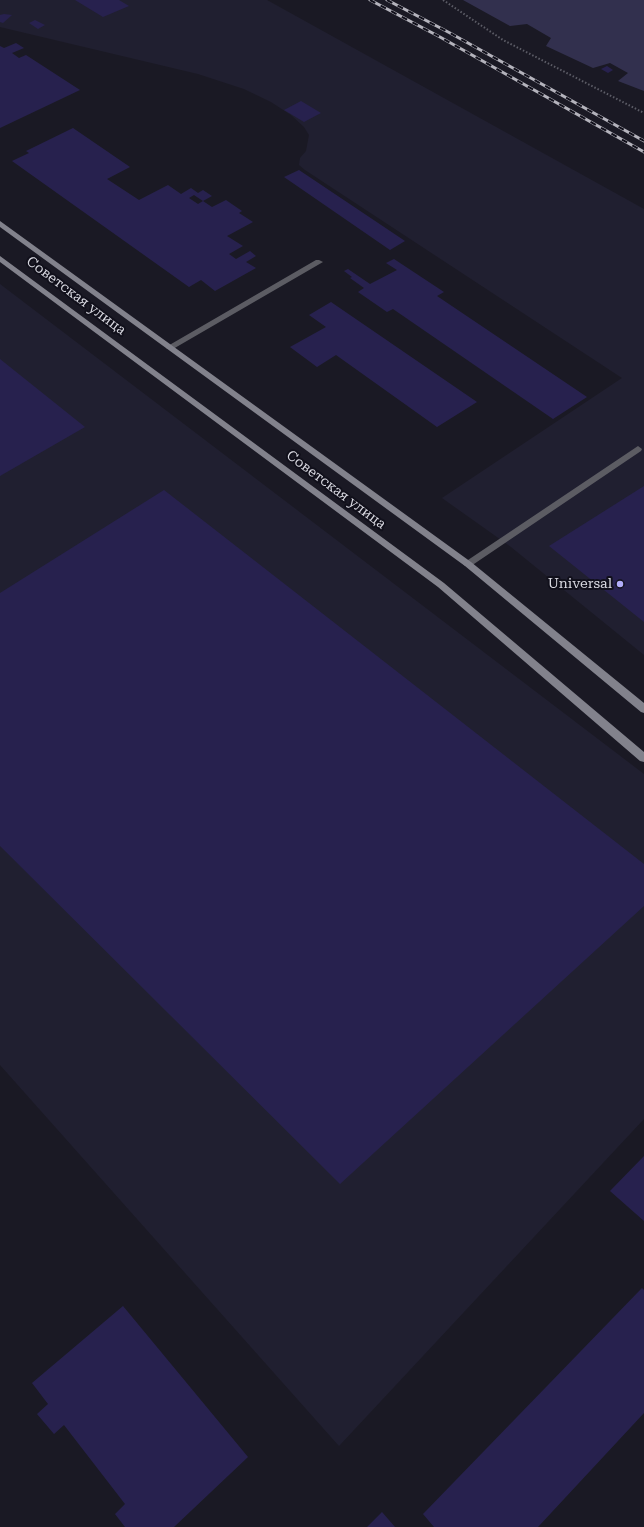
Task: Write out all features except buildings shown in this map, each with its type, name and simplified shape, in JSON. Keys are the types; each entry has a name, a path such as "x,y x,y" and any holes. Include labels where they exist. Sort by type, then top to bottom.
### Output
{"main road":[{"name":"Советская улица","path":"0,224 468,564 644,709"},
{"name":"Советская улица","path":"0,258 441,585 644,758"}],"lane":[{"path":"170,347 319,262"},
{"path":"468,564 638,449"}],"path":[{"path":"443,0 503,40 644,113"}],"shaded area":[{"path":"0,0 267,0 644,209 644,655 511,547 442,498 622,378 305,170 299,165 300,158 306,151 309,135 304,127 291,115 271,102 244,89 198,74 0,27"},
{"path":"463,0 644,0 644,91 618,81 628,73 610,63 593,68 546,46 551,38 527,24 510,26"},
{"path":"0,284 644,774 644,1119 339,1446 0,1065"}],"railway":[{"path":"370,0 440,37 644,152"},
{"path":"387,0 450,33 644,141"}],"place":[{"name":"Universal","path":"620,584"}]}
